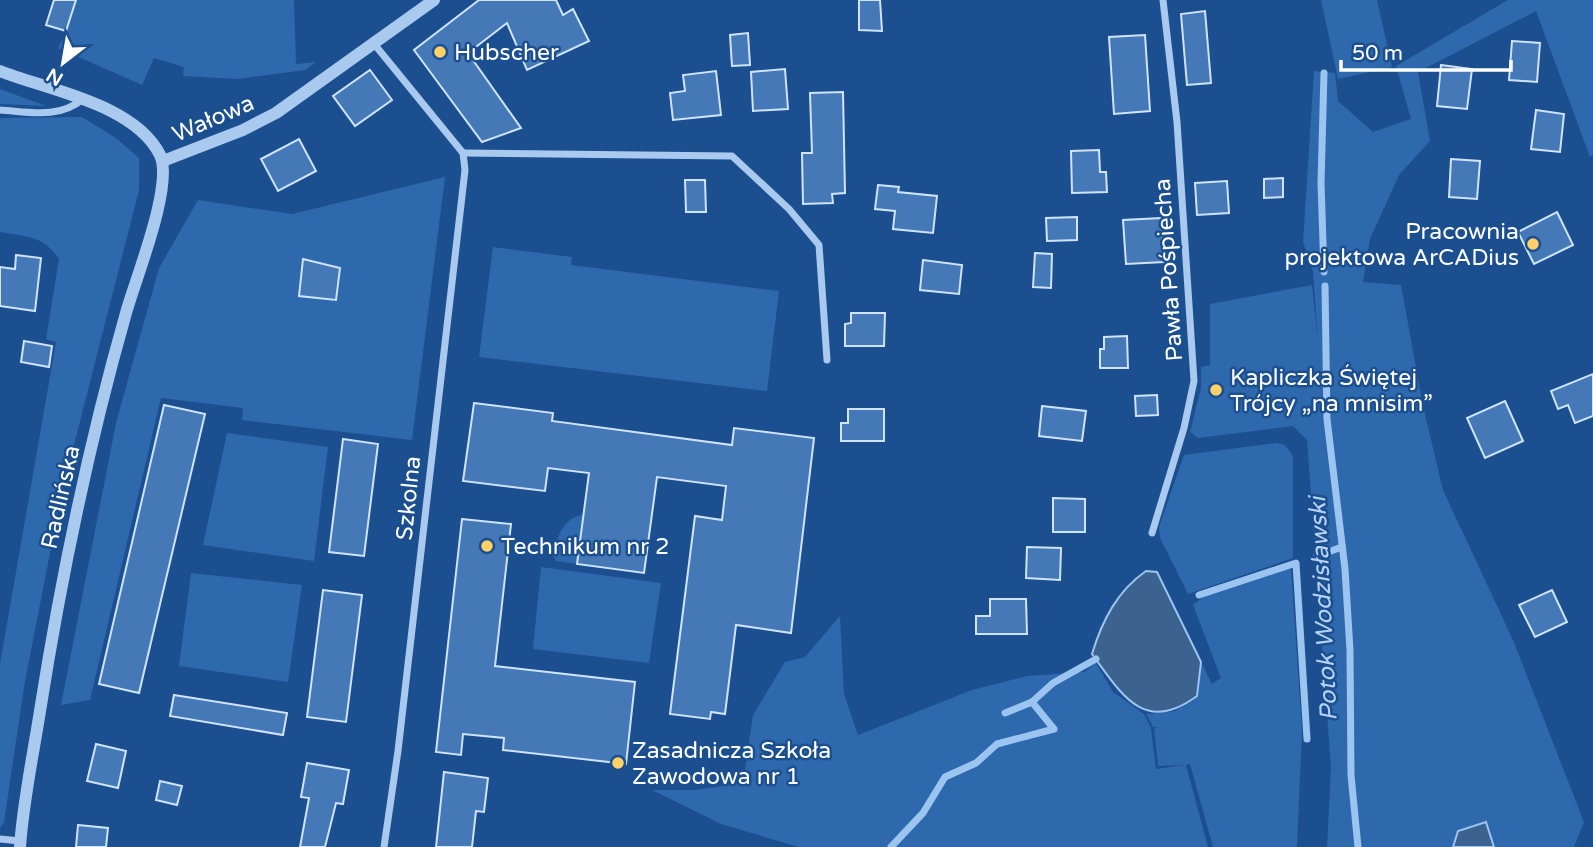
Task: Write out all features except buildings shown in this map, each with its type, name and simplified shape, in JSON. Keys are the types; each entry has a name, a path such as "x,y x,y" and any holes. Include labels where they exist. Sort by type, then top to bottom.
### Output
{"street":[{"name":"Wałowa","path":"0,71 84,99 143,134 163,161 233,134 276,113 375,45 434,0"},
{"name":"Pawła Pośpiecha","path":"1152,533 1184,428 1194,381 1177,122 1163,0"},
{"path":"375,45 463,153 732,156 789,209 819,244 827,360"},
{"path":"0,110 53,113 70,110 84,99"},
{"name":"Szkolna","path":"384,847 441,390 465,170 463,153"},
{"name":"Radlińska","path":"20,844 60,592 125,315 162,194 163,161"},
{"path":"0,839 20,844"}],"shaded area":[{"path":"71,0 294,0 296,64 316,62 305,70 237,79 183,76 184,67 154,58 142,85 58,48 66,31"},
{"path":"1321,0 1377,0 1392,67 1338,79"},
{"path":"1508,0 1593,0 1593,154 1590,157 1536,11 1418,72 1430,141 1399,175 1370,239 1363,282 1401,285 1423,406 1443,490 1513,640 1584,822 1574,847 1327,847 1331,768 1307,440 1293,426 1198,438 1190,432 1201,388 1201,367 1210,365 1210,304 1312,285 1318,342 1313,271 1303,242 1314,71 1335,73 1338,101 1373,132 1411,119 1396,66"},
{"path":"0,89 46,106 0,104"},
{"path":"82,117 116,138 139,158 139,190 62,492 25,681 4,822 0,828 0,664 56,342 46,339 59,259 40,241 0,232 0,118"},
{"path":"445,177 412,440 242,420 243,408 161,398 90,700 61,705 116,423 159,268 198,200 292,214"},
{"path":"493,247 572,257 571,265 779,291 767,391 479,357"},
{"path":"227,433 328,447 314,561 203,545"},
{"path":"1276,443 1285,445 1293,456 1293,558 1188,594 1160,538 1159,527 1184,455"},
{"path":"584,514 577,564 556,561 553,556 562,529 571,519"},
{"path":"541,567 661,583 649,663 533,649"},
{"path":"1291,567 1302,730 1297,847 1213,847 1190,764 1186,765 1208,847 798,847 721,824 652,790 695,790 743,783 753,715 785,662 805,657 840,616 844,694 858,735 972,690 1027,676 1084,672 1096,663 1113,692 1144,714 1151,728 1156,769 1184,765 1158,766 1154,728 1160,727 1153,727 1146,714 1175,711 1194,700 1201,662 1212,684 1221,678 1193,605 1207,594"},
{"path":"1146,571 1157,572 1201,662 1197,696 1179,707 1162,712 1148,711 1124,696 1092,654 1101,630 1119,597"},
{"path":"191,573 302,585 288,682 179,666"},
{"path":"1486,822 1494,847 1453,847 1458,831"}],"waterway":[{"name":"Potok Wodzisławski","path":"1324,73 1321,183 1324,272"},
{"name":"Potok Wodzisławski","path":"1325,286 1327,419 1345,569 1350,650 1351,775 1358,847"},
{"path":"1317,556 1342,547"},
{"path":"1199,595 1296,563 1307,739"},
{"path":"1005,713 1032,702 1053,683 1096,659"},
{"path":"891,847 923,813 945,777 976,763 997,744 1054,729 1032,702"}],"place":[{"name":"Hubscher","path":"440,52"},
{"name":"Pracownia projektowa ArCADius","path":"1533,244"},
{"name":"Kapliczka Świętej Trójcy „na mnisim”","path":"1216,390"},
{"name":"Technikum nr 2","path":"487,546"},
{"name":"Zasadnicza Szkoła Zawodowa nr 1","path":"618,763"}]}
